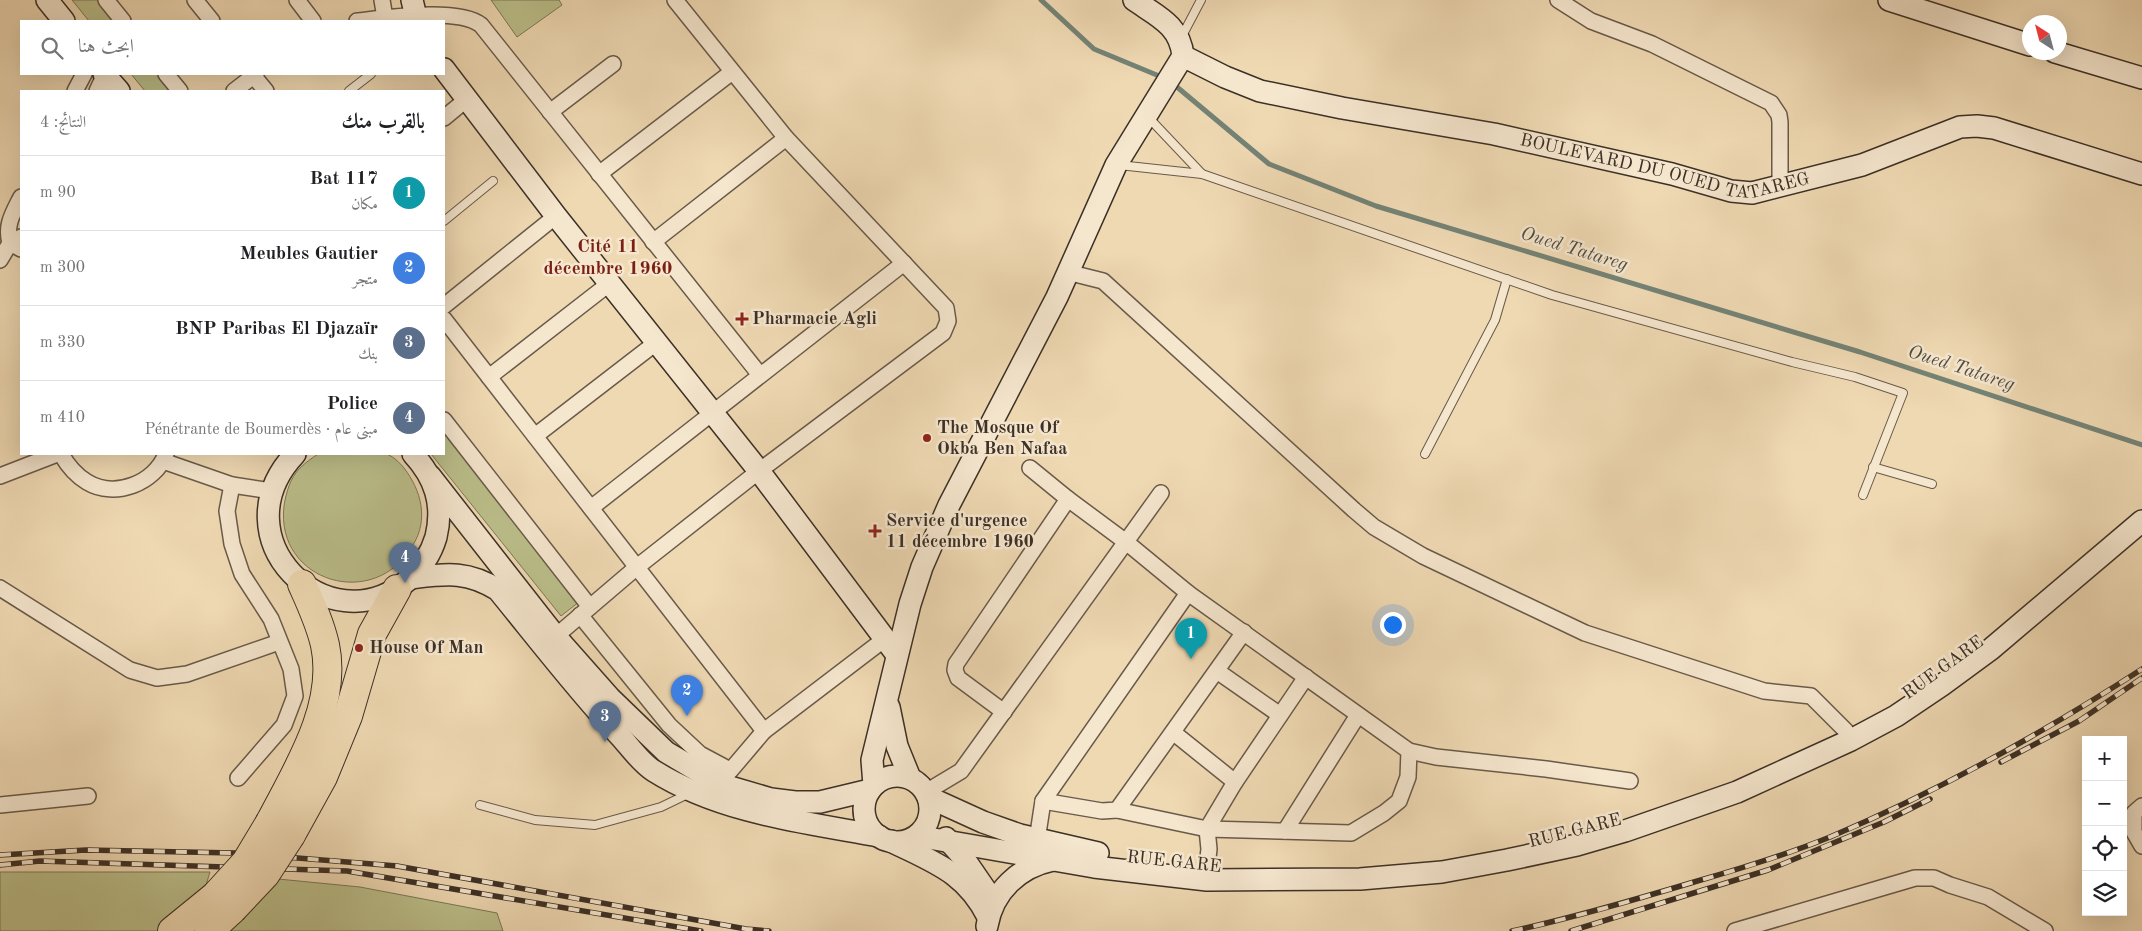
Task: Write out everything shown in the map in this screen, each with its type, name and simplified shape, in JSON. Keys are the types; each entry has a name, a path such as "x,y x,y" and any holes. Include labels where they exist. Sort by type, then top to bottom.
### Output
{"highway":[{"path":"280,828 310,746 324,700 327,673 326,647 320,626 302,584"},
{"path":"209,931 246,862 280,828 323,777 348,716 372,634 404,584"},
{"path":"172,931 224,903"}],"main road":[{"path":"48,0 63,20"},
{"name":"BOULEVARD DU OUED TATAREG","path":"1134,0 1171,26 1178,56 1260,91 1342,108 1494,134 1672,174 1731,190 1752,193 1862,165 1960,127 1977,126 1994,128 2142,174"},
{"path":"1889,0 2022,42"},
{"path":"989,920 973,892 957,876 885,839 871,829 866,820 864,810 866,799 872,788 872,760 910,604 922,567 949,505 1056,297 1116,165 1151,107 1178,56"},
{"path":"2067,56 2142,78"},
{"path":"445,70 556,216 759,471 898,655"},
{"path":"106,75 118,90"},
{"path":"404,584 418,571 433,548 440,521 437,493 426,468 414,455"},
{"path":"288,458 272,491 268,517 272,542 284,565 302,584 324,596 348,601 374,598 404,584 458,574 486,582 498,590 550,641 666,752 771,799 795,802 820,802 872,788 891,776 910,778 919,784 927,794 930,813 922,828 904,841 885,839 762,814 693,792 652,770 595,709 550,641 430,476"},
{"name":"RUE GARE","path":"927,794 983,822 1037,840 1126,858 1208,867 1291,870 1360,867 1441,859 1506,849 1622,820 1735,781 1787,760 1846,731 1890,706 1934,677 2142,507"},
{"name":"RUE GARE","path":"951,843 1094,867 1207,880 1360,879 1442,872 1577,845 1626,831 1737,792 1851,740 1896,716 1991,649 2142,521"},
{"path":"888,699 897,746 910,778"},
{"path":"922,828 951,843 974,872 989,920"},
{"path":"989,920 1001,891 1019,873 1031,867 1055,860"}],"street":[{"path":"106,0 122,20"},
{"path":"195,0 211,20"},
{"path":"297,0 312,20"},
{"path":"382,0 385,18"},
{"path":"550,641 638,567 759,471 943,333 948,321 946,308 786,138 675,0"},
{"path":"1558,0 1591,21 1652,44 1771,102 1779,115 1780,122 1780,186"},
{"path":"366,20 415,12 473,18 481,24 652,242 760,375"},
{"path":"550,112 613,64"},
{"path":"599,174 732,72"},
{"path":"76,90 83,75"},
{"path":"97,90 104,75"},
{"path":"167,75 179,90"},
{"path":"235,90 253,75"},
{"path":"255,75 265,90"},
{"path":"445,117 467,99"},
{"path":"652,242 786,138"},
{"path":"0,260 17,243 8,223 20,199"},
{"path":"445,305 556,216"},
{"path":"591,508 904,263"},
{"path":"1068,272 1103,282 1354,510 1374,526 1423,556 1585,633 1764,691 1811,696 1846,731"},
{"path":"489,377 610,283"},
{"path":"445,320 764,731"},
{"path":"536,436 657,342"},
{"path":"445,421 669,725 725,777 764,731 886,638"},
{"path":"0,476 54,455"},
{"path":"62,455 72,471 88,483 109,489 130,487 149,477 165,457 232,485 272,491"},
{"path":"1030,468 1126,542 1188,593 1409,751 1471,762 1546,769 1630,781"},
{"path":"232,485 227,511 232,544 242,574 271,619 291,669 295,696 284,725 238,778"},
{"path":"927,794 961,771 1161,492"},
{"path":"1004,712 958,678 955,670 956,664 1068,499"},
{"path":"0,588 130,670 157,678 187,674 279,642"},
{"path":"1037,840 1043,801 1188,593"},
{"path":"1117,810 1174,733 1244,632"},
{"path":"1217,671 1280,715"},
{"path":"1208,867 1207,829 1235,782 1306,677"},
{"path":"1285,831 1358,714"},
{"path":"1174,733 1235,782"},
{"path":"1043,801 1102,811 1117,810 1207,829 1351,833 1384,813 1399,801 1408,777 1409,751"},
{"path":"0,805 88,796"},
{"path":"2142,806 2134,813 2134,832 2142,846"},
{"path":"1735,931 1915,878 1934,878 1950,886 1988,897 2045,931"}],"lane":[{"path":"1178,56 1200,0"},
{"path":"350,90 370,75"},
{"path":"1151,107 1202,174"},
{"path":"1116,165 1202,174 1552,295 1903,392 1863,495"},
{"path":"445,219 493,181"},
{"path":"1425,454 1495,320 1507,279"},
{"path":"1873,468 1932,484"},
{"path":"480,805 536,820 595,826 661,808 693,792"}],"green space":[{"path":"72,0 99,0 115,20 88,20"},
{"path":"491,0 559,0 562,5 517,37"},
{"path":"132,75 159,75 171,90 144,90"},
{"path":"445,434 579,602 561,616 432,455 445,455"},
{"path":"317,455 388,455 402,466 419,495 422,515 418,535 413,545 396,566 376,578 353,582 331,579 311,569 295,554 285,532 284,506 291,481 304,464"},
{"path":"0,872 210,872 203,895 162,931 0,931"},
{"path":"268,878 360,887 497,913 503,931 221,931"}],"waterway":[{"name":"Oued Tatareg","path":"1041,0 1094,49 1164,78"},
{"name":"Oued Tatareg","path":"1171,82 1269,164 1376,206 1860,352 2142,445"}],"railway":[{"path":"1512,931 1603,908 1711,877 1779,856 1830,837 1951,781 2067,716 2142,669"},
{"path":"2001,762 2079,721 2142,678"},
{"path":"1571,931 1768,870 1884,822 1930,799"},
{"path":"0,855 86,850 235,853 397,866 746,929 769,931"},
{"path":"0,865 40,861 347,871 701,931"}],"place":[{"name":"Pharmacie Agli","path":"742,319"},
{"name":"The Mosque Of Okba Ben Nafaa","path":"927,438"},
{"name":"Service d'urgence 11 décembre 1960","path":"875,531"},
{"name":"Police","path":"405,583"},
{"name":"House Of Man","path":"359,648"},
{"name":"Bat 117","path":"1191,659"},
{"name":"Meubles Gautier","path":"687,716"},
{"name":"BNP Paribas El Djazaïr","path":"605,742"}],"district":[{"name":"Cité 11 décembre 1960","path":"608,258"}]}
